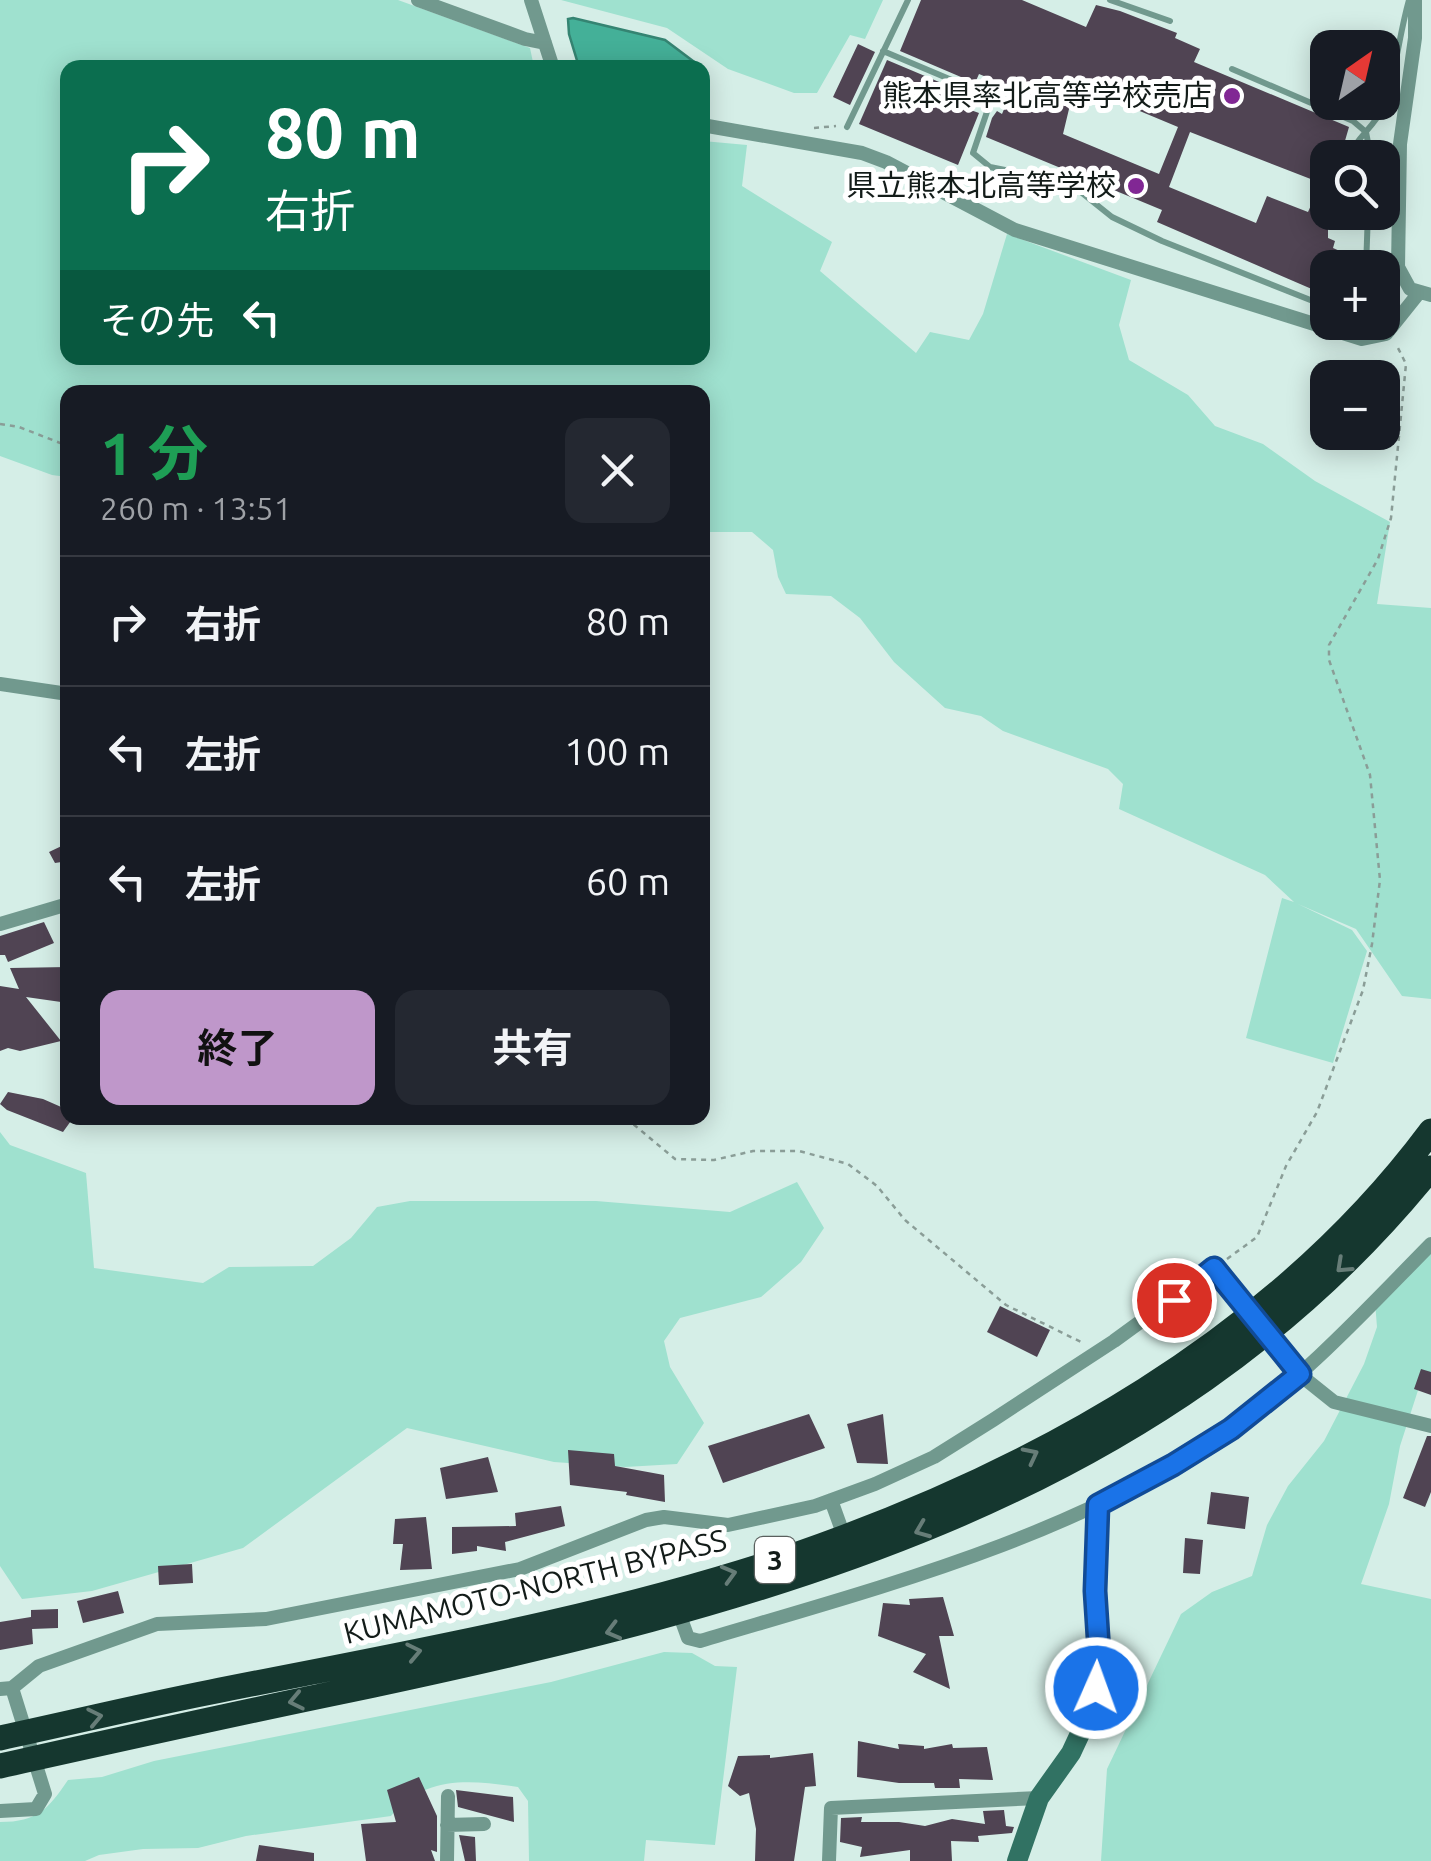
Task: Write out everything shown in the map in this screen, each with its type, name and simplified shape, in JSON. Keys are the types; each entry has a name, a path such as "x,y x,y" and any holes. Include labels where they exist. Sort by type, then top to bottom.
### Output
{"highway":[{"name":"KUMAMOTO-NORTH BYPASS","path":"0,1738 474,1640 660,1594 794,1555 844,1536 1024,1459 1070,1435 1221,1338 1283,1289 1334,1240 1400,1172 1431,1132"},
{"name":"KUMAMOTO-NORTH BYPASS","path":"0,1766 576,1641 859,1556 949,1519 1089,1453 1160,1412 1304,1302 1376,1233 1431,1168"}],"street":[{"path":"418,0 545,43"},
{"path":"531,0 550,60"},
{"path":"1400,320 1425,295 1403,282 1398,267 1400,144 1414,50 1412,0"},
{"path":"710,126 862,153 1015,230 1310,320"},
{"path":"0,684 60,693"},
{"path":"0,924 60,906"},
{"path":"1376,1233 1431,1181"},
{"path":"679,1613 688,1638 700,1641 962,1559 1098,1505 1231,1429 1300,1374 1431,1244"},
{"path":"0,1811 36,1809 46,1794 36,1758 6,1688 39,1666 158,1624 266,1619 520,1569 646,1520 728,1524 831,1500 934,1457 1174,1300 1214,1268 1300,1374 1334,1402 1431,1426"},
{"path":"831,1500 844,1536"},
{"path":"1017,1861 1039,1798 1071,1754 1095,1694 1100,1668 1095,1591 1098,1505"},
{"path":"447,1861 448,1796"},
{"path":"829,1861 831,1808 1039,1798"},
{"path":"448,1825 484,1824"}],"lane":[{"path":"843,126 908,0"},
{"path":"1110,0 1170,21"},
{"path":"1355,140 1366,132 1384,105 1412,0"},
{"path":"883,51 992,98 973,152 990,167 1060,181 1112,216 1162,242 1310,300"},
{"path":"1232,69 1353,122 1366,132 1368,140"}],"path":[{"path":"810,128 843,126"},
{"path":"1214,1268 1257,1237 1286,1166 1318,1112 1362,990 1372,944 1380,880 1370,776 1329,660 1330,645 1378,559 1391,518 1406,364 1390,340"},
{"path":"0,424 20,427 60,443"},
{"path":"634,1125 675,1159 714,1160 753,1151 799,1151 848,1164 877,1186 905,1220 1006,1305 1096,1350"}],"shaded area":[{"path":"0,0 398,0 530,48 533,60 60,60 60,365 710,365 710,142 747,145 742,186 832,242 820,271 916,353 930,332 969,340 983,314 1007,234 1131,280 1119,325 1129,360 1188,395 1215,426 1263,444 1315,481 1390,522 1377,604 1431,608 1431,999 1402,996 1356,929 1298,904 1352,930 1367,951 1333,1063 1246,1038 1282,898 1294,902 1265,875 1119,809 1123,784 1108,769 1003,731 981,716 945,708 894,662 860,618 831,596 786,594 773,550 752,532 710,532 710,385 60,385 60,476 0,456"},
{"path":"561,0 883,0 865,39 850,35 817,93 794,93 728,69 667,28"},
{"path":"568,19 665,40 692,60 577,60"},
{"path":"0,1132 10,1145 86,1173 94,1268 203,1283 229,1267 313,1266 351,1238 377,1207 410,1201 596,1201 730,1212 797,1182 824,1228 801,1262 761,1297 680,1318 664,1341 670,1367 704,1423 677,1464 625,1467 554,1462 407,1428 243,1548 92,1591 22,1599 0,1566"},
{"path":"1431,1247 1431,1379 1422,1378 1400,1446 1389,1504 1361,1584 1431,1599 1431,1861 1101,1861 1107,1769 1181,1614 1212,1592 1252,1576 1267,1525 1288,1486 1324,1441 1364,1364 1377,1327 1375,1302"},
{"path":"664,1652 692,1653 715,1666 737,1667 715,1845 646,1840 644,1861 529,1861 528,1801 518,1787 466,1782 418,1793 391,1816 246,1836 198,1848 143,1849 99,1855 85,1861 0,1861 0,1822 24,1820 41,1812 68,1780 102,1777 154,1761 551,1682"}],"building":[{"path":"921,0 1022,0 1086,27 1096,5 1177,33 1175,38 1200,49 1194,62 1310,111 1310,120 1332,120 1349,127 1345,140 1310,140 1310,179 1190,132 1169,187 1256,223 1267,196 1308,212 1310,208 1310,230 1328,230 1328,238 1335,241 1333,248 1338,250 1310,250 1310,288 1157,222 1162,210 986,137 992,118 997,111 1002,114 1013,88 979,74 975,83 900,51","holes":["1075,84 1178,127 1159,174 1063,134"]},
{"path":"858,44 875,52 850,105 833,97"},
{"path":"887,60 970,95 965,108 979,113 958,165 859,124"},
{"path":"60,847 60,862 55,863 49,852"},
{"path":"44,922 54,943 8,962 5,955 0,955 0,936"},
{"path":"60,967 60,1002 26,997 60,1041 20,1051 0,1051 0,986 19,989 10,968"},
{"path":"8,1092 43,1099 60,1106 60,1125 68,1125 63,1132 0,1104"},
{"path":"1000,1306 1050,1330 1037,1357 987,1332"},
{"path":"1421,1369 1431,1372 1431,1395 1414,1389"},
{"path":"809,1414 825,1448 723,1483 708,1446"},
{"path":"883,1414 888,1464 857,1463 847,1424"},
{"path":"1427,1436 1431,1436 1431,1492 1425,1507 1403,1498"},
{"path":"568,1450 614,1454 615,1466 664,1475 665,1502 626,1495 627,1492 570,1485"},
{"path":"488,1457 498,1492 446,1499 440,1468"},
{"path":"1211,1492 1249,1497 1245,1529 1207,1524"},
{"path":"561,1506 565,1526 505,1542 506,1551 477,1546 477,1551 452,1554 452,1527 516,1526 515,1513"},
{"path":"426,1517 432,1569 400,1570 403,1544 393,1544 395,1519"},
{"path":"1185,1538 1203,1540 1200,1574 1183,1573"},
{"path":"192,1564 193,1583 159,1585 158,1566"},
{"path":"118,1591 124,1613 83,1623 77,1601"},
{"path":"943,1597 954,1636 939,1636 950,1689 913,1672 926,1654 878,1636 883,1603 910,1605 909,1599"},
{"path":"58,1609 58,1628 32,1629 33,1644 0,1650 0,1622 31,1617 31,1610"},
{"path":"858,1741 899,1749 898,1744 924,1749 952,1744 953,1748 987,1747 993,1780 959,1779 960,1788 935,1788 934,1783 857,1777"},
{"path":"813,1753 816,1786 805,1787 794,1861 755,1861 756,1829 749,1793 740,1796 728,1786 738,1756 770,1758"},
{"path":"419,1777 437,1816 437,1852 431,1850 435,1861 366,1861 361,1824 396,1822 387,1790"},
{"path":"456,1790 513,1797 514,1822 458,1807"},
{"path":"1004,1810 1006,1826 1014,1827 1012,1833 978,1836 979,1842 951,1841 952,1861 910,1861 910,1850 860,1857 862,1847 840,1842 841,1818 925,1826 952,1819 985,1824 983,1811"},
{"path":"459,1835 475,1837 476,1861 465,1861"},
{"path":"259,1845 314,1853 314,1861 256,1861"}],"place":[{"name":"熊本県率北高等学校売店","path":"1232,96"},
{"name":"県立熊本北高等学校","path":"1136,186"}],"route":[{"path":"1096,1688 1100,1668 1095,1591 1098,1505 1231,1429 1300,1374 1214,1268 1174,1300"}]}
